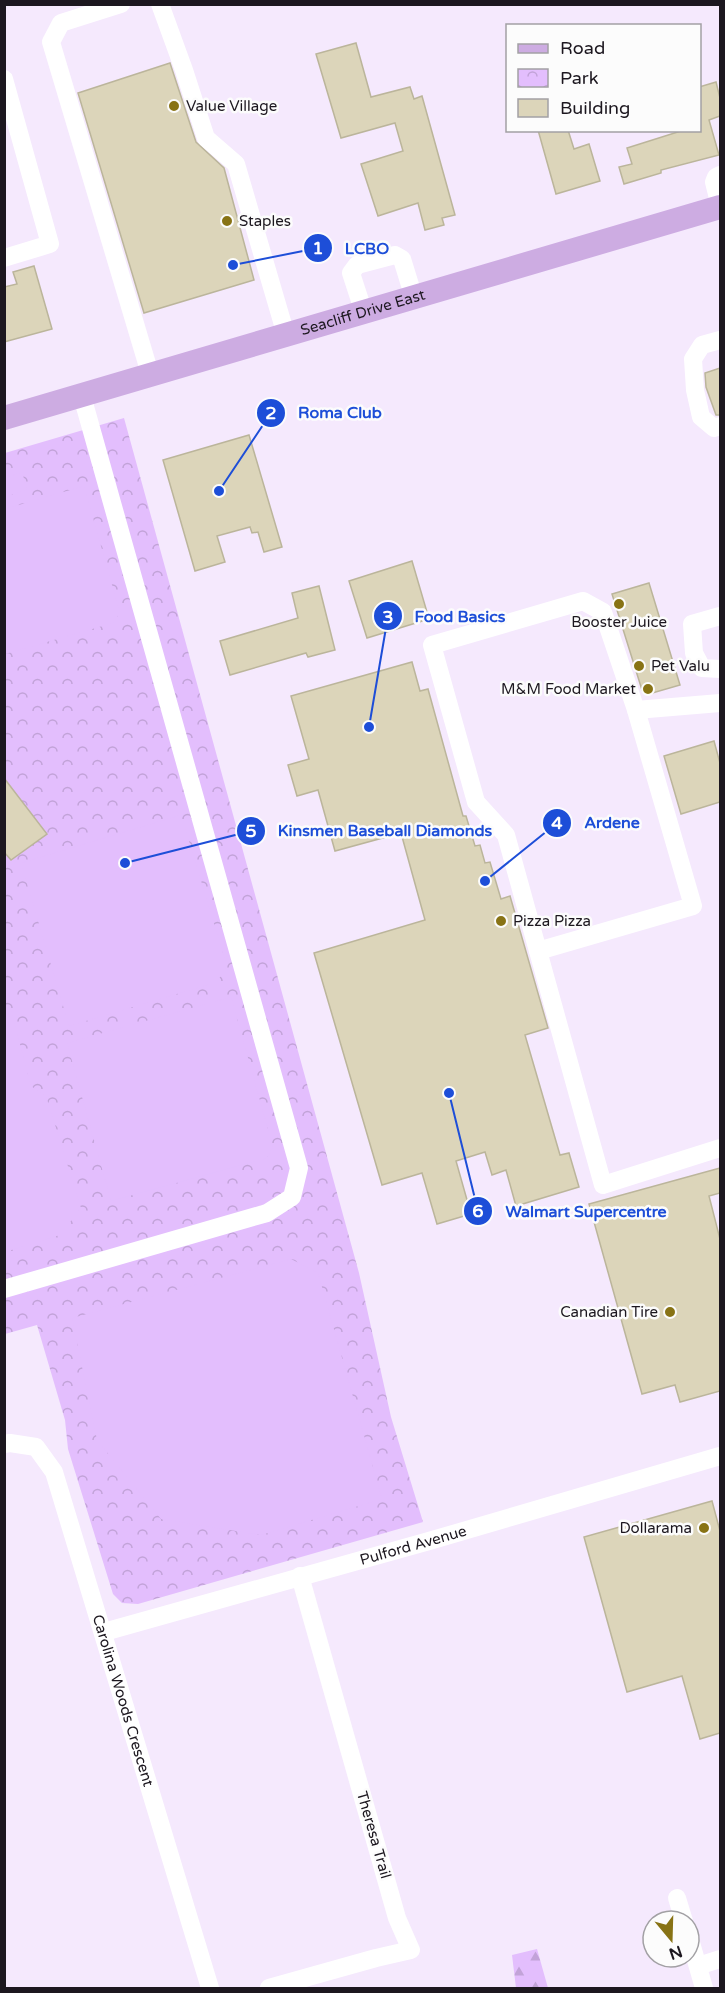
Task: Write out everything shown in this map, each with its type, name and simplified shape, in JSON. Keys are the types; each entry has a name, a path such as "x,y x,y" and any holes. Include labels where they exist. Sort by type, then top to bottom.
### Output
{"main road":[{"name":"Seacliff Drive East","path":"4,418 151,377 720,206"}],"street":[{"path":"121,4 61,23 51,42 151,377"},
{"path":"160,4 206,138 236,164 286,335"},
{"path":"4,79 50,244 4,258"},
{"path":"720,175 714,182 720,206"},
{"path":"364,313 351,273 357,265 395,255 402,259 414,298"},
{"path":"720,340 702,345 693,359 694,390 701,417 714,428 720,426"},
{"path":"4,1289 267,1213 292,1197 299,1168 82,396"},
{"path":"538,951 693,906 636,710 603,612 583,601 432,645 476,802 506,835 538,951 603,1185 720,1148"},
{"path":"720,616 692,624 694,652 702,668 720,669"},
{"path":"636,710 720,703"},
{"name":"Carolina Woods Crescent","path":"4,1444 36,1448 54,1472 210,1989"},
{"name":"Pulford Avenue","path":"104,1632 720,1456"},
{"name":"Theresa Trail","path":"269,1989 411,1950 398,1918 300,1576"},
{"path":"677,1898 680,1909"},
{"path":"701,1965 720,1959"},
{"path":"699,1969 704,1989"}],"green space":[{"path":"124,418 359,1273 391,1417 423,1522 138,1604 122,1603 113,1594 68,1449 65,1420 37,1325 5,1334 5,453"},
{"path":"19,473 20,476 23,475 27,490 5,497 5,478"},
{"path":"84,486 120,613 113,623 5,654 5,509"},
{"path":"181,815 227,966 217,982 69,1026 21,863"},
{"path":"231,997 273,1147 267,1158 111,1201 67,1043"},
{"path":"10,1006 31,1086 46,1096 81,1208 60,1235 5,1252 4,1008"},
{"path":"291,1259 318,1273 382,1499 261,1535 161,1519 97,1440 72,1318"},
{"path":"537,1949 548,1988 516,1988 512,1955"}],"building":[{"path":"356,43 371,97 410,87 414,99 422,96 455,215 442,218 444,225 425,230 418,203 378,216 361,164 403,151 395,123 341,138 316,54"},
{"path":"170,63 196,142 224,168 254,280 144,313 78,93"},
{"path":"716,82 720,98 720,116 709,120 719,155 661,170 661,173 624,184 619,167 632,164 627,148 678,132 701,132 701,86"},
{"path":"539,132 569,132 574,149 589,144 600,181 556,194"},
{"path":"34,266 52,329 4,342 4,287 17,284 13,272"},
{"path":"720,368 720,415 716,415 706,387 705,373"},
{"path":"249,435 282,547 264,552 258,532 252,533 250,527 217,536 225,562 195,571 163,460"},
{"path":"412,561 429,619 367,638 349,581"},
{"path":"649,583 680,685 649,694 642,690 612,594"},
{"path":"319,586 335,650 308,657 306,653 230,675 220,641 298,618 292,593"},
{"path":"412,662 420,691 428,689 463,816 466,816 475,846 480,845 485,863 490,862 501,899 510,896 548,1028 525,1035 560,1155 569,1153 579,1187 516,1206 506,1170 492,1175 485,1152 456,1161 471,1214 437,1224 422,1173 382,1185 314,953 425,920 401,833 335,851 318,790 297,796 288,765 309,759 291,696"},
{"path":"714,741 720,763 720,802 681,814 664,756"},
{"path":"4,778 47,834 11,860 4,852"},
{"name":"Canadian Tire","path":"720,1168 720,1193 709,1196 720,1239 720,1391 680,1402 675,1385 642,1394 589,1204"},
{"path":"712,1501 720,1531 720,1733 700,1739 682,1676 627,1692 584,1537"}],"place":[{"name":"Value Village","path":"174,106"},
{"name":"Staples","path":"227,221"},
{"name":"LCBO","path":"233,265"},
{"name":"Roma Club","path":"219,491"},
{"name":"Booster Juice","path":"619,604"},
{"name":"Pet Valu","path":"639,666"},
{"name":"M&M Food Market","path":"648,689"},
{"name":"Food Basics","path":"369,727"},
{"name":"Kinsmen Baseball Diamonds","path":"125,863"},
{"name":"Ardene","path":"485,881"},
{"name":"Pizza Pizza","path":"501,921"},
{"name":"Walmart Supercentre","path":"449,1093"},
{"name":"Canadian Tire","path":"670,1312"},
{"name":"Dollarama","path":"704,1528"}]}
